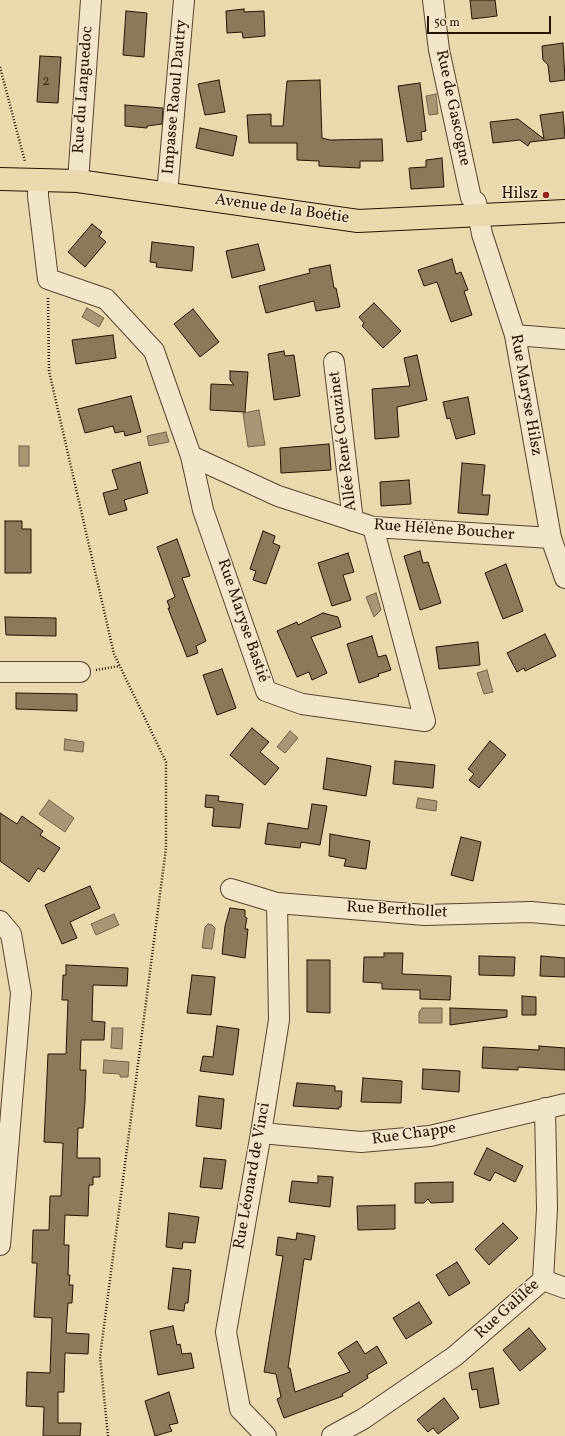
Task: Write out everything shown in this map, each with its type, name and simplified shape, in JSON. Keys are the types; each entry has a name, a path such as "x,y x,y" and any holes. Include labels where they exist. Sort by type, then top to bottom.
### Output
{"main road":[{"name":"Avenue de la Boétie","path":"0,179 78,181 358,221 565,211"}],"street":[{"name":"Rue du Languedoc","path":"78,181 91,0"},
{"name":"Impasse Raoul Dautry","path":"167,194 184,0"},
{"name":"Rue de Gascogne","path":"432,0 439,50 471,198 476,202 478,215"},
{"path":"33,179 38,196 48,279 106,299 154,351 191,456"},
{"name":"Rue Maryse Hilsz","path":"478,215 482,234 515,335 551,538 565,578"},
{"path":"515,335 565,339"},
{"name":"Allée René Couzinet","path":"334,362 353,521"},
{"name":"Rue Hélène Boucher","path":"191,456 278,496 373,527 551,538"},
{"name":"Rue Maryse Bastié","path":"191,456 203,510 266,691 302,704 425,721 373,527"},
{"path":"0,672 80,672"},
{"name":"Rue Berthollet","path":"231,889 277,903 424,915 531,912 565,915"},
{"name":"Rue Léonard de Vinci","path":"266,1436 240,1409 226,1332 279,1020 277,903"},
{"path":"0,921 11,934 21,993 0,1245"},
{"name":"Rue Chappe","path":"261,1133 369,1141 430,1136 565,1104"},
{"name":"Rue Galilée","path":"332,1436 364,1419 455,1356 543,1280 547,1209 544,1108"},
{"path":"543,1280 565,1288"}],"path":[{"path":"0,67 26,166 33,179"},
{"path":"48,279 49,371 114,654 166,762 166,848 100,1357 108,1436"},
{"path":"80,672 120,666"}],"shaded area":[{"path":"436,94 438,114 429,115 426,96"},
{"path":"87,308 104,318 99,327 82,317"},
{"path":"259,410 265,445 248,447 243,413"},
{"path":"166,432 169,442 149,446 147,436"},
{"path":"19,446 29,446 29,466 19,466"},
{"path":"376,593 381,610 374,617 366,597"},
{"path":"487,670 493,692 484,694 477,673"},
{"path":"290,731 298,738 285,753 277,747"},
{"path":"65,739 84,742 83,752 64,750"},
{"path":"418,798 437,801 436,811 416,808"},
{"path":"49,800 74,818 65,832 39,814"},
{"path":"114,914 119,925 96,935 91,924"},
{"path":"208,924 215,928 212,949 202,948 205,927"},
{"path":"422,1008 442,1008 442,1023 419,1023 419,1012"},
{"path":"112,1028 123,1028 122,1049 111,1048"},
{"path":"104,1060 129,1062 128,1077 120,1077 120,1074 103,1073"}],"building":[{"path":"470,0 495,0 497,16 472,19"},
{"path":"244,9 244,12 264,11 265,36 243,38 242,32 227,33 226,11"},
{"path":"126,11 147,13 144,57 123,55"},
{"path":"563,43 565,80 550,82 548,65 543,60 542,46"},
{"path":"40,56 61,57 58,103 37,102"},
{"path":"219,80 225,112 205,115 198,84"},
{"path":"320,80 322,138 330,140 382,139 383,161 360,161 360,168 319,166 319,161 297,160 297,143 249,143 247,115 271,114 271,126 283,126 287,81"},
{"path":"420,83 426,131 421,132 422,140 407,142 398,86"},
{"path":"125,105 163,108 162,124 147,126 147,128 125,126"},
{"path":"563,112 565,138 530,142 528,146 520,140 493,143 490,122 518,119 544,139 540,115"},
{"path":"200,128 237,136 233,156 196,148"},
{"path":"442,158 444,187 411,189 409,168 426,167 426,160"},
{"path":"92,224 102,232 99,236 106,242 85,267 68,252"},
{"path":"152,242 194,247 192,271 156,267 157,263 150,262"},
{"path":"258,244 265,270 232,278 226,251"},
{"path":"452,259 456,274 461,272 468,290 464,291 472,315 451,322 437,282 424,286 418,270"},
{"path":"330,265 334,288 336,288 340,307 316,311 314,301 266,313 259,286 310,273 309,269"},
{"path":"374,303 401,331 383,348 362,326 364,323 359,317"},
{"path":"193,309 219,342 200,357 174,324"},
{"path":"113,335 116,358 76,364 72,340"},
{"path":"284,351 285,356 294,355 300,396 274,400 268,354"},
{"path":"417,355 427,400 397,407 399,437 375,439 372,389 410,386 404,358"},
{"path":"230,371 248,372 245,412 210,410 211,384 234,385 230,380"},
{"path":"131,396 141,432 125,436 124,431 115,433 113,426 85,433 78,409"},
{"path":"468,397 475,434 456,439 450,418 447,419 443,402"},
{"path":"329,444 331,470 281,473 280,448"},
{"path":"140,462 148,493 124,500 127,510 109,515 103,493 118,489 112,470"},
{"path":"462,463 485,465 482,495 490,495 488,515 458,513"},
{"path":"409,480 411,504 381,506 380,482"},
{"path":"5,521 22,521 22,529 31,529 31,573 5,573"},
{"path":"263,531 275,536 273,543 280,546 266,584 253,580 256,571 250,569"},
{"path":"177,539 190,576 182,578 206,641 196,646 198,653 187,657 168,608 170,608 167,601 175,597 157,547"},
{"path":"420,551 423,563 428,562 441,603 420,610 404,556"},
{"path":"348,553 354,572 343,575 351,600 332,606 318,563"},
{"path":"506,564 523,611 503,619 485,573"},
{"path":"323,613 338,617 341,627 311,637 327,673 312,680 309,672 297,677 277,631 297,622 298,625"},
{"path":"5,617 56,618 56,636 6,635"},
{"path":"545,634 556,656 525,671 524,668 517,672 507,653"},
{"path":"372,636 378,657 386,655 391,670 359,683 347,644"},
{"path":"478,642 480,665 439,669 436,647"},
{"path":"222,669 236,708 217,715 203,675"},
{"path":"16,693 77,694 77,711 16,709"},
{"path":"252,728 269,742 260,752 279,768 265,785 230,755"},
{"path":"490,741 506,755 479,788 469,780 474,774 468,769"},
{"path":"327,758 371,766 366,796 323,789"},
{"path":"395,761 435,765 433,788 393,784"},
{"path":"206,795 219,796 218,801 243,804 240,828 212,826 214,808 205,807"},
{"path":"312,804 327,806 320,845 301,842 300,848 265,844 268,823 308,829"},
{"path":"0,813 17,824 22,816 43,831 40,835 60,848 44,872 38,868 29,882 0,861"},
{"path":"330,834 370,841 366,869 344,866 346,859 329,856"},
{"path":"461,837 481,842 473,881 451,875"},
{"path":"90,886 100,908 70,922 77,938 62,944 45,905"},
{"path":"230,908 245,910 245,917 247,918 245,929 248,929 245,958 222,954 225,926"},
{"path":"384,953 403,953 402,974 451,976 450,1000 420,999 420,990 382,989 382,983 363,982 364,957 384,957"},
{"path":"479,956 515,957 514,976 479,975"},
{"path":"541,956 565,958 565,977 540,976"},
{"path":"307,960 330,960 330,1013 307,1012"},
{"path":"66,965 128,968 127,986 93,985 92,1021 105,1022 104,1040 81,1040 80,1070 86,1070 85,1101 83,1128 78,1128 77,1158 100,1158 100,1177 93,1177 93,1185 89,1185 88,1216 65,1215 64,1245 69,1245 69,1285 73,1285 72,1303 68,1303 66,1333 89,1334 88,1354 65,1353 64,1392 58,1392 58,1423 81,1423 80,1436 43,1436 44,1407 26,1406 27,1372 50,1373 52,1318 34,1317 37,1263 32,1263 33,1230 49,1230 50,1196 61,1196 63,1143 44,1142 48,1054 66,1054 68,1000 62,1000 63,975 66,975"},
{"path":"192,975 215,977 211,1015 187,1013"},
{"path":"522,996 536,997 536,1015 522,1015"},
{"path":"450,1008 507,1010 507,1017 450,1025"},
{"path":"217,1026 239,1029 233,1075 200,1071 203,1056 213,1057"},
{"path":"539,1046 565,1048 565,1070 518,1067 518,1070 482,1068 483,1047 539,1050"},
{"path":"423,1069 460,1071 459,1092 422,1089"},
{"path":"363,1078 402,1081 401,1103 361,1102"},
{"path":"297,1083 335,1086 335,1091 342,1091 341,1107 339,1107 339,1109 293,1106"},
{"path":"199,1096 224,1099 221,1129 196,1126"},
{"path":"487,1148 523,1166 515,1182 495,1172 490,1181 474,1174"},
{"path":"204,1158 226,1160 222,1189 200,1187"},
{"path":"318,1176 333,1177 330,1207 289,1202 292,1181 318,1183"},
{"path":"453,1182 453,1202 431,1203 428,1199 424,1203 415,1203 415,1183"},
{"path":"395,1205 395,1229 358,1230 357,1206"},
{"path":"169,1213 199,1217 195,1243 183,1242 182,1249 166,1247"},
{"path":"503,1223 518,1238 489,1265 475,1249"},
{"path":"297,1233 315,1236 311,1260 304,1259 288,1368 290,1368 295,1392 350,1372 338,1353 357,1341 365,1354 377,1346 387,1363 367,1375 368,1378 342,1394 343,1396 284,1418 277,1399 281,1397 276,1374 264,1372 283,1256 276,1255 278,1237 296,1240"},
{"path":"457,1262 470,1283 449,1296 436,1275"},
{"path":"173,1268 191,1270 188,1303 185,1303 184,1311 168,1309"},
{"path":"419,1302 432,1323 406,1339 393,1318"},
{"path":"173,1326 177,1345 180,1344 182,1354 191,1353 194,1368 158,1375 150,1331"},
{"path":"529,1328 546,1349 520,1371 503,1350"},
{"path":"493,1368 499,1404 480,1408 477,1389 472,1390 469,1373"},
{"path":"169,1392 178,1423 169,1425 172,1431 155,1436 145,1401"},
{"path":"444,1398 459,1418 438,1434 433,1428 428,1432 417,1420"}],"place":[{"name":"Hilsz","path":"546,195"}]}
